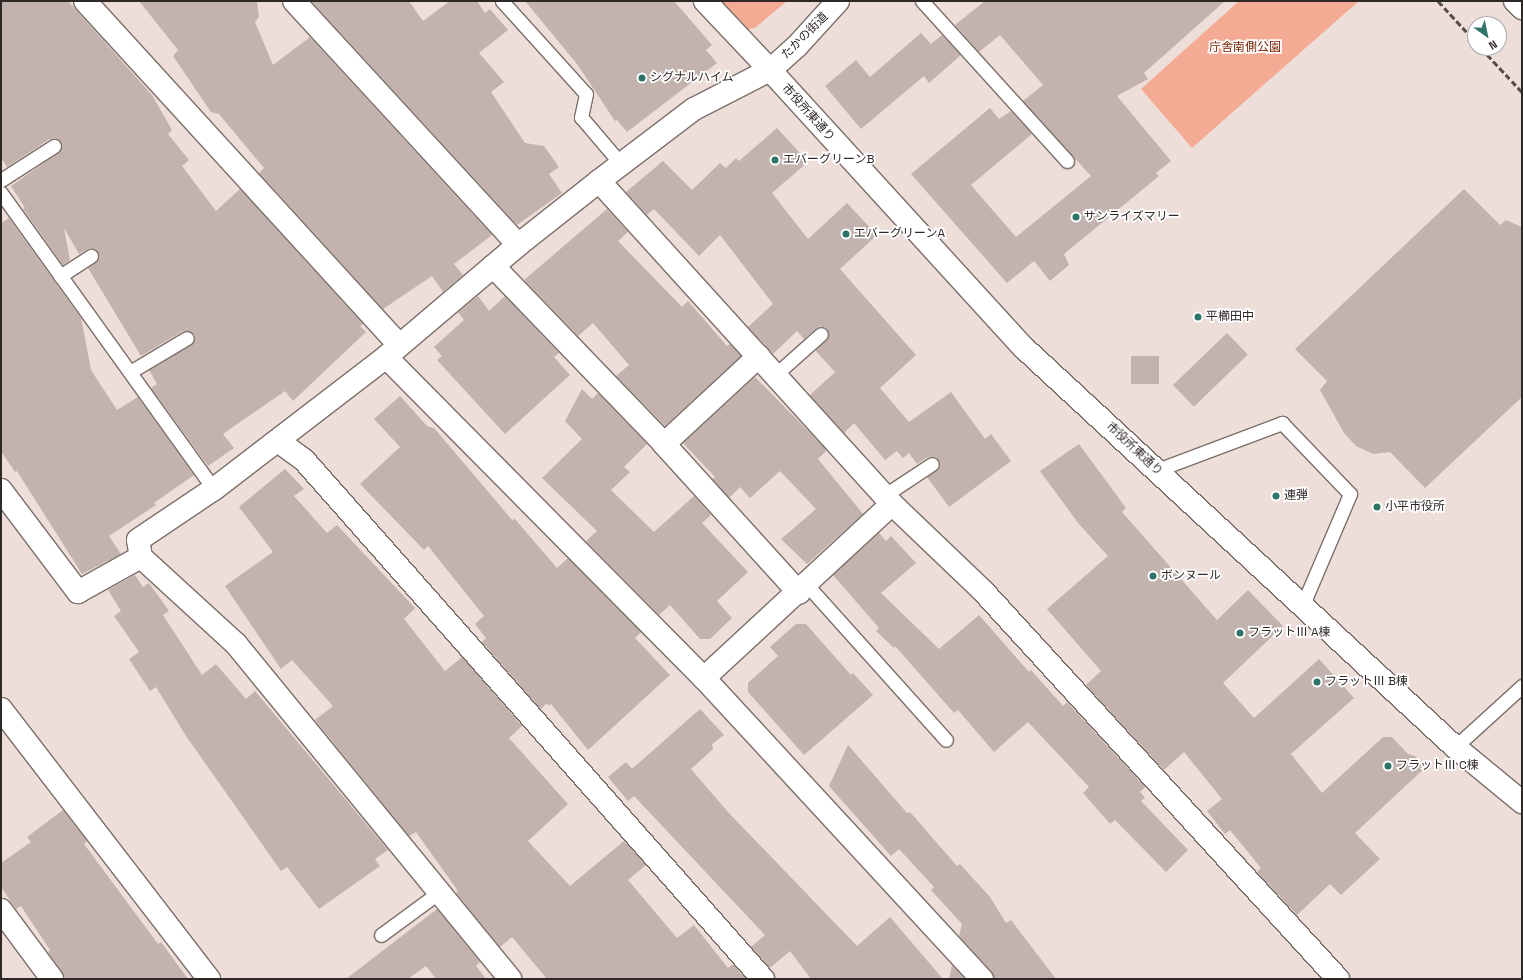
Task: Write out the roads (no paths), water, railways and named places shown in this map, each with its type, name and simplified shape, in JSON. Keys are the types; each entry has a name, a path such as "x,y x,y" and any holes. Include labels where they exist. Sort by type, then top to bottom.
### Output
{"street":[{"path":"85,1 393,351 704,678 982,979"},
{"path":"294,1 518,245"},
{"name":"市役所東通り","path":"705,1 1023,347 1303,604 1455,748 1522,802"},
{"name":"たかの街道","path":"141,557 138,540 214,489 278,441 393,351 518,245 694,109 770,70 797,46 838,1"},
{"path":"1515,1 1522,8"},
{"path":"599,181 889,500 983,591 1338,979"},
{"path":"493,266 803,589"},
{"path":"664,444 759,356"},
{"path":"278,441 304,460 763,979"},
{"path":"1,490 78,592 141,557 236,644 441,891 510,979"},
{"path":"704,678 803,589 889,500"},
{"path":"1,708 209,979"},
{"path":"1,910 52,979"}],"lane":[{"path":"502,1 586,94 581,117 621,164"},
{"path":"922,1 1067,161"},
{"path":"1,180 54,146"},
{"path":"1,193 214,489"},
{"path":"60,276 91,256"},
{"path":"776,374 821,334"},
{"path":"130,372 187,338"},
{"path":"1157,470 1282,423 1350,494 1303,604"},
{"path":"889,500 932,464"},
{"path":"803,589 946,740"},
{"path":"1455,748 1522,686"},
{"path":"381,935 441,891"}],"railway":[{"path":"1438,1 1467,32"},
{"path":"1488,56 1522,92"}],"place":[{"name":"シグナルハイム","path":"642,78"},
{"name":"エバーグリーンB","path":"775,160"},
{"name":"サンライズマリー","path":"1076,217"},
{"name":"エバーグリーンA","path":"846,234"},
{"name":"平櫛田中","path":"1198,317"},
{"name":"連弾","path":"1276,496"},
{"name":"小平市役所","path":"1377,507"},
{"name":"ボンヌール","path":"1153,576"},
{"name":"フラットⅢ A棟","path":"1240,633"},
{"name":"フラットⅢ B棟","path":"1317,682"},
{"name":"フラットⅢ C棟","path":"1388,766"}],"park label":[{"name":"庁舎南側公園","path":"1245,48"}]}
